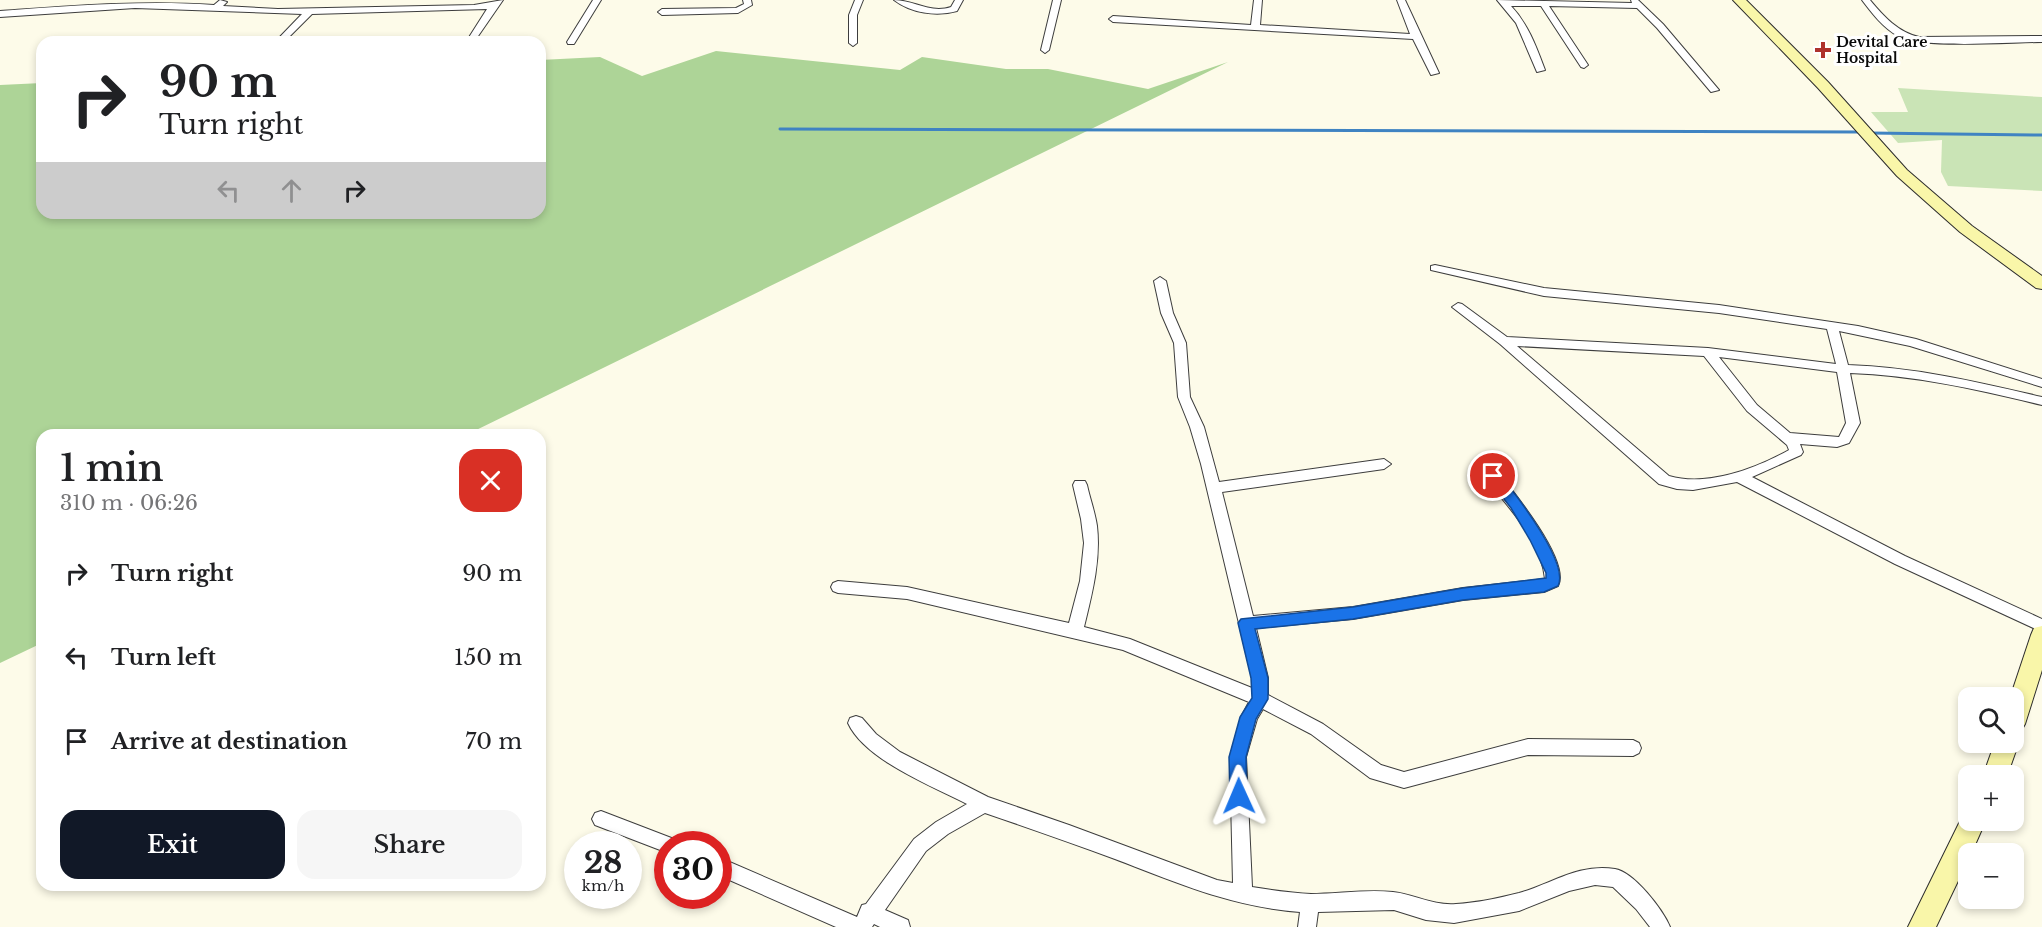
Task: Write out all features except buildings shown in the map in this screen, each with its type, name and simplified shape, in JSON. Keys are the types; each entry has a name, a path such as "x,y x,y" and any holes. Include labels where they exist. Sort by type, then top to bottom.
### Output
{"main road":[{"path":"1738,0 1859,120"},
{"path":"1747,0 1945,212 2042,284"},
{"path":"1879,143 1940,199 2042,275"},
{"path":"2024,690 2042,635"},
{"path":"1922,927 1969,831"}],"street":[{"path":"216,8 226,0"},
{"path":"571,42 597,0"},
{"path":"662,12 738,10 748,6 747,0"},
{"path":"853,43 852,20 854,7 859,0"},
{"path":"898,0 927,11 938,12 954,9 959,0"},
{"path":"1045,50 1057,0"},
{"path":"1255,28 1258,0"},
{"path":"1401,0 1434,73"},
{"path":"1866,0 1890,27 1905,38 1919,40 2042,39"},
{"path":"0,14 124,2 254,11 309,12 496,3"},
{"path":"1501,2 1544,5 1635,3 1660,26 1714,90"},
{"path":"1501,2 1517,18 1540,70"},
{"path":"474,36 496,3"},
{"path":"1544,5 1584,65"},
{"path":"285,36 309,12"},
{"path":"1113,19 1416,37"},
{"path":"1435,268 1544,292 1719,309 1832,326 1912,342 2042,383"},
{"path":"1160,281 1167,313 1180,343 1184,397 1197,427 1214,488 1260,678 1260,699 1249,717 1238,757 1243,895"},
{"path":"1458,307 1504,341 1664,480 1674,485 1740,477 1796,452 1793,443 1752,408 1708,352"},
{"path":"1788,438 1837,442 1844,440 1853,423 1844,369 1832,326"},
{"path":"1504,341 1708,352 1844,369 1878,370 1957,381 2042,401"},
{"path":"1246,623 1353,613 1463,594 1544,586 1553,582 1553,573 1536,537 1516,504 1482,462"},
{"path":"1214,488 1384,464"},
{"path":"1740,477 1900,560 2042,626"},
{"path":"1075,631 1089,572 1091,548 1090,528 1080,485"},
{"path":"838,586 907,593 1075,631 1158,656 1260,699 1317,729 1376,772 1404,780 1528,747 1633,748"},
{"path":"856,723 870,739 894,757 984,804 1069,833 1217,889 1243,895 1310,903 1394,901 1426,911 1454,914 1519,902 1569,882 1595,876 1617,878 1630,887 1661,927"},
{"path":"863,922 920,845 942,828 984,804"},
{"path":"602,819 654,839"},
{"path":"732,871 863,922 901,927"},
{"path":"1307,927 1310,903"}],"green space":[{"path":"716,51 900,70 922,57 1006,69 1048,69 1148,89 1228,62 478,429 36,429 36,646 0,663 0,85 36,83 36,219 546,219 546,60 600,57 642,76"},
{"path":"1898,88 2042,97 2042,191 1948,186 1941,172 1942,140 1898,143 1871,112 1908,112"}],"waterway":[{"path":"780,129 1861,132"},
{"path":"1869,133 2042,135"}],"place":[{"name":"Devital Care Hospital","path":"1823,50"}],"route":[{"path":"1239,796 1238,757 1249,717 1260,699 1260,678 1246,623 1353,613 1463,594 1544,586 1553,582 1553,573 1536,537 1516,504 1493,476"}]}
